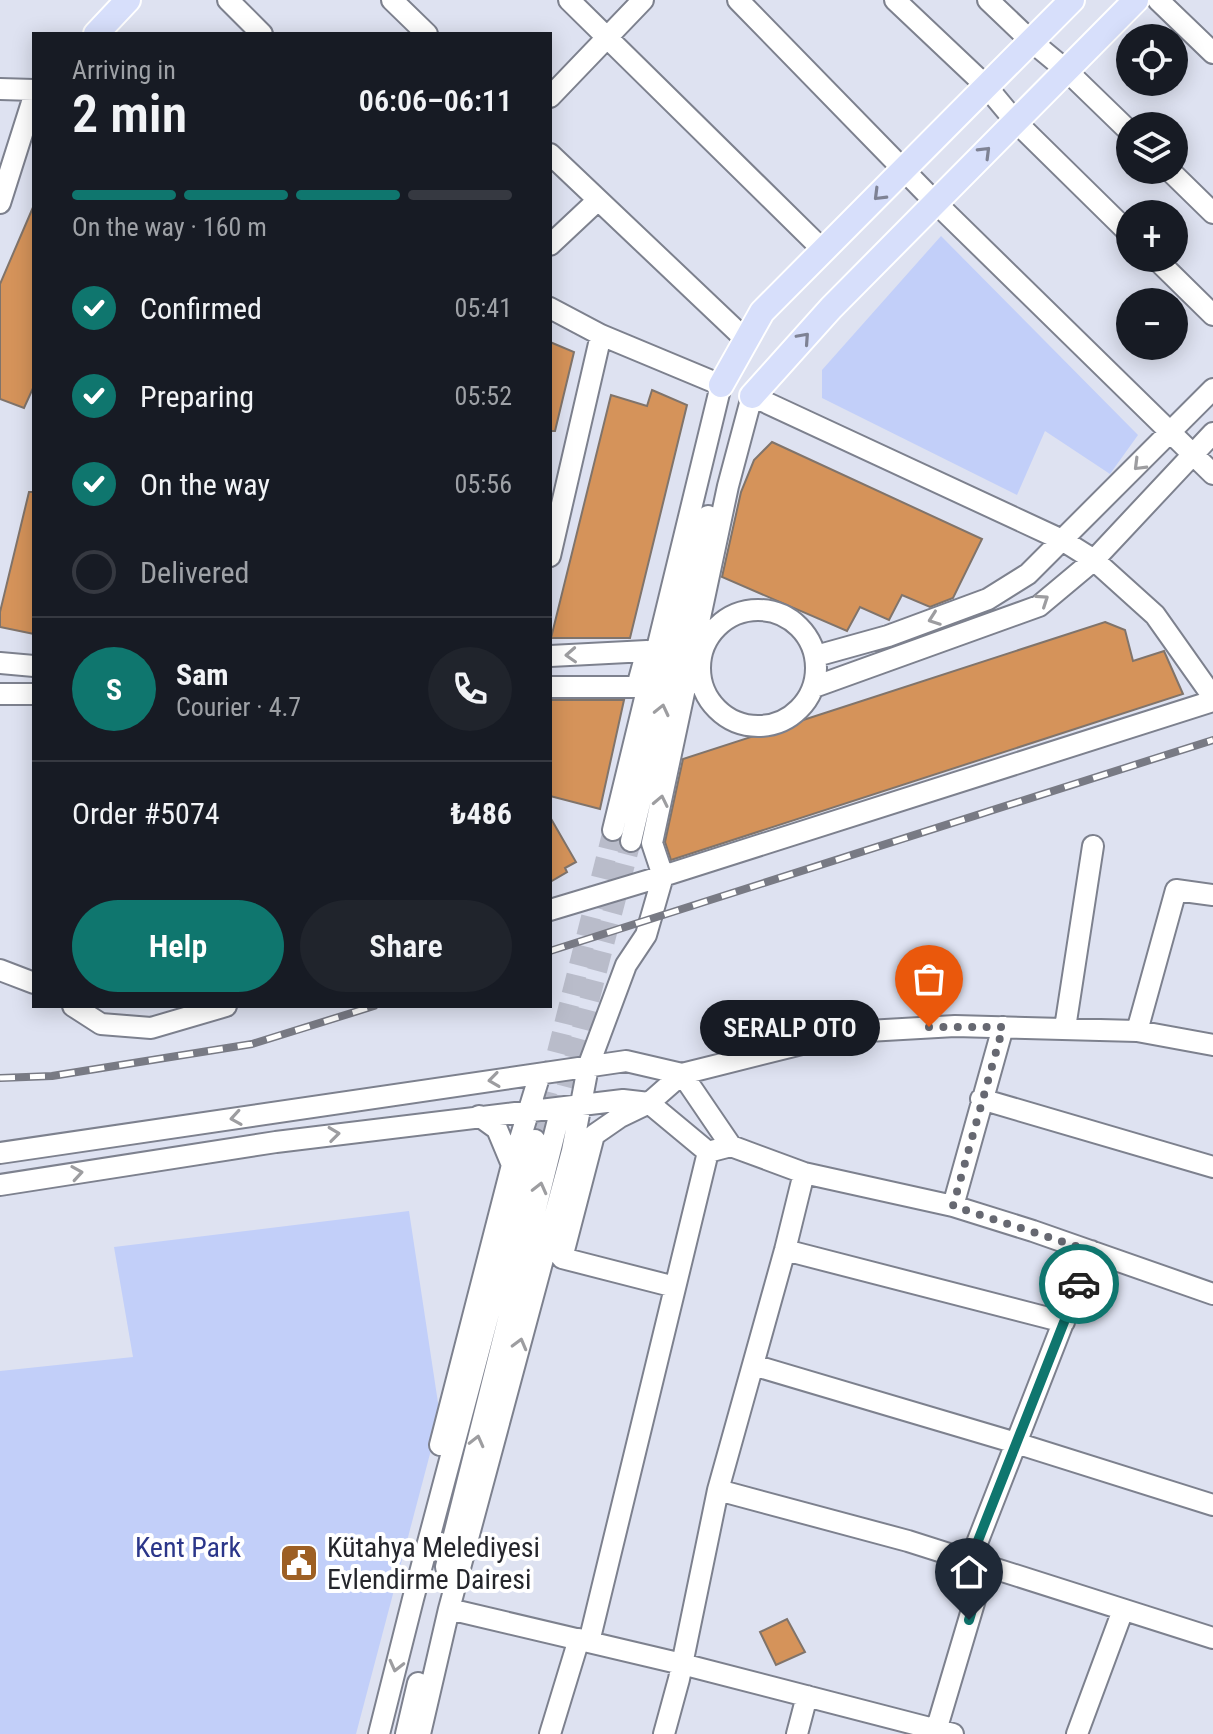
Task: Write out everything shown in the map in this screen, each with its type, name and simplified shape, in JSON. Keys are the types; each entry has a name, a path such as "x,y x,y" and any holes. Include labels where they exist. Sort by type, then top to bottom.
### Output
{"main road":[{"path":"98,32 128,0"},
{"path":"721,385 762,312 1072,0"},
{"path":"752,396 831,308 1136,0"}],"street":[{"path":"228,0 260,32"},
{"path":"392,0 425,32"},
{"path":"569,0 823,250"},
{"path":"552,95 643,0"},
{"path":"738,0 935,202 1213,474"},
{"path":"895,0 986,86 1016,122 1116,220"},
{"path":"988,0 1116,118"},
{"path":"1158,0 1213,53"},
{"path":"0,89 32,93"},
{"path":"0,203 32,99"},
{"path":"552,156 745,339"},
{"path":"1183,184 1213,213"},
{"path":"552,243 598,200"},
{"path":"1169,272 1213,315"},
{"path":"552,309 601,335 721,385"},
{"path":"552,547 601,335"},
{"path":"721,385 622,836 717,476 752,396"},
{"path":"552,687 637,687 704,420 721,385"},
{"path":"816,656 888,636 988,599 1028,574 1213,389"},
{"path":"552,909 1213,699 1155,615 1094,560 1062,540 752,396"},
{"path":"420,1734 449,1609 572,1151 588,1067 626,965 646,935 663,876 652,843 728,486 752,396"},
{"path":"814,687 1039,606 1094,560 1213,433"},
{"path":"759,609 778,613 796,623 809,638 816,656 814,687 804,704 790,717 771,725 752,726 732,721 716,709 705,694 699,674 701,655 708,636 722,622 739,612 759,609"},
{"path":"552,656 647,651"},
{"path":"0,663 32,666"},
{"path":"0,694 32,694"},
{"path":"1065,1028 1093,846"},
{"path":"1137,1031 1176,890 1213,895"},
{"path":"0,970 32,982"},
{"path":"76,1008 101,1024 113,1015 151,1028 219,1008"},
{"path":"0,1153 626,1061 682,1074 850,1032 955,1026 1065,1028 1137,1031 1213,1045"},
{"path":"953,1206 1003,1027"},
{"path":"413,1599 405,1580 512,1165 540,1074"},
{"path":"675,1287 562,1258 594,1135 620,1117 649,1103 682,1074"},
{"path":"682,1074 731,1146"},
{"path":"981,1099 1213,1167"},
{"path":"0,1185 276,1142 623,1100 649,1103 708,1152"},
{"path":"479,1116 497,1129 512,1165"},
{"path":"406,1734 559,1116"},
{"path":"379,1734 535,1140"},
{"path":"708,1152 731,1146 804,1173 953,1206 1213,1294"},
{"path":"550,1734 584,1641 708,1152"},
{"path":"664,1734 682,1664 718,1490 804,1173"},
{"path":"785,1250 1064,1322"},
{"path":"449,1609 682,1664 942,1733 978,1563 1016,1443 1091,1251"},
{"path":"753,1365 1213,1505"},
{"path":"718,1490 908,1541 1213,1638"},
{"path":"1077,1734 1123,1610"},
{"path":"797,1734 807,1696"}],"green space":[{"path":"941,236 1138,435 1110,474 1045,431 1017,495 822,398 822,370"},
{"name":"Kent Park","path":"409,1211 440,1416 356,1734 0,1734 0,1371 133,1357 114,1247"}],"building":[{"path":"32,210 32,390 24,408 0,399 0,284"},
{"path":"552,343 574,352 555,431 552,431"},
{"path":"652,390 687,405 630,638 552,638 611,395 647,406"},
{"path":"772,442 982,539 953,598 930,607 902,595 889,620 860,607 847,631 722,577 741,492 754,460"},
{"path":"29,492 32,492 32,634 0,627 0,612"},
{"path":"1105,622 1125,630 1133,661 1164,651 1183,694 671,860 665,842 683,759"},
{"path":"552,700 624,700 600,809 552,797"},
{"path":"552,820 576,862 565,868 567,872 552,881"},
{"path":"787,1619 805,1652 776,1665 760,1632"}],"tunnel":[{"path":"535,1140 613,830"},
{"path":"559,1116 631,841"}],"railway":[{"path":"552,950 1213,740"},
{"path":"0,1078 52,1076 252,1044 368,1008"}],"way so far":[{"path":"929,1027 1003,1027 953,1206 1091,1251 1079,1284"}],"place":[{"name":"SERALP OTO","path":"929,1027"},
{"name":"Kütahya Melediyesi Evlendirme Dairesi","path":"299,1563"}],"route":[{"path":"969,1620 985,1566 970,1561 1079,1284"}]}
